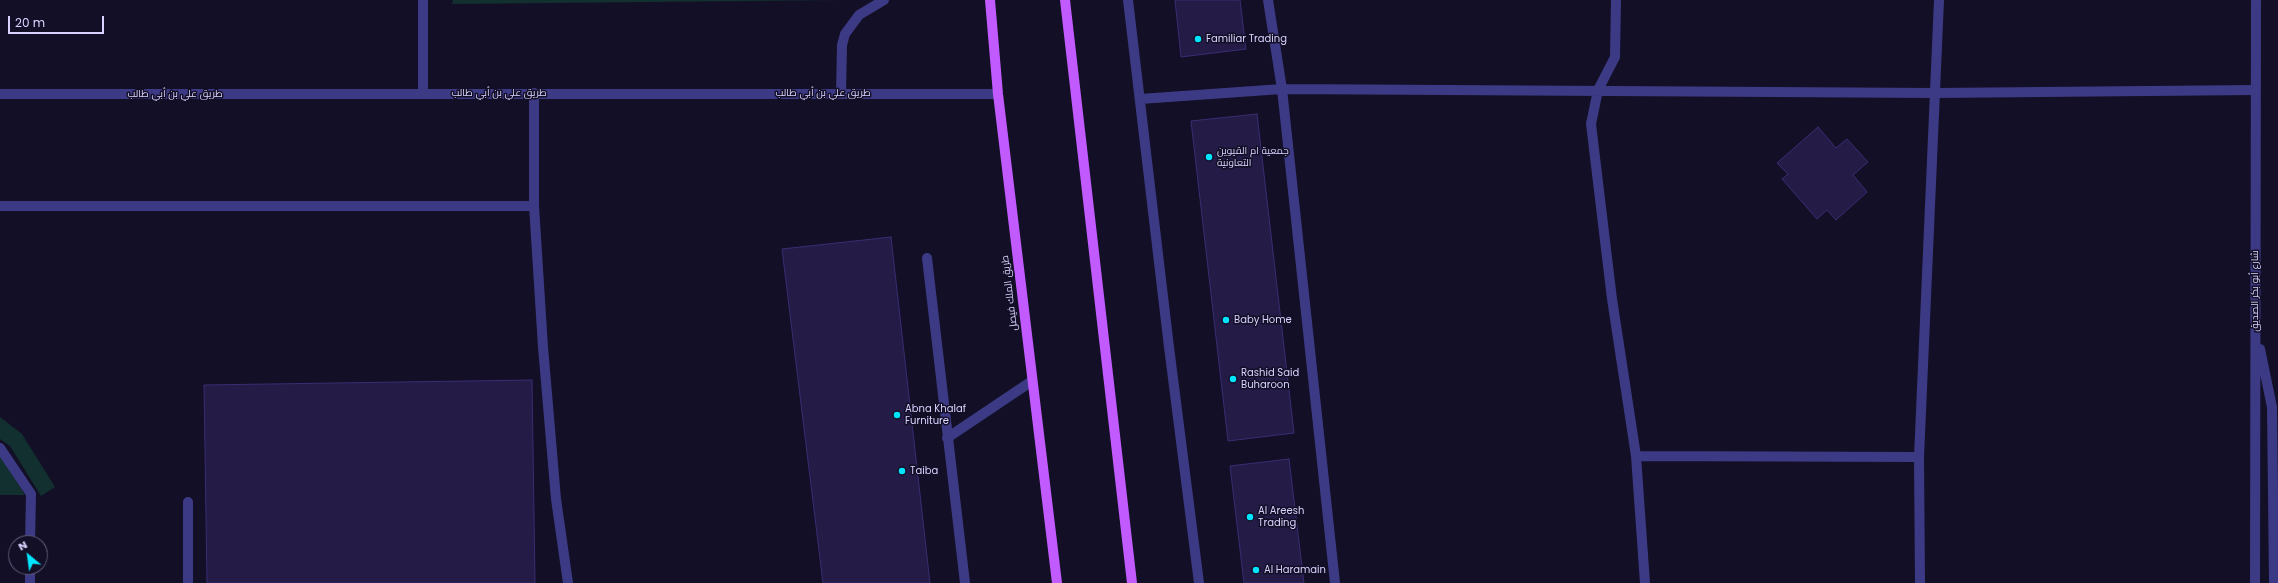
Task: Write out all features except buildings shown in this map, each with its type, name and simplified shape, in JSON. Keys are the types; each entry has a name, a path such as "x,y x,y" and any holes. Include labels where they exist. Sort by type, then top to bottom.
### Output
{"main road":[{"name":"طريق الملك فيصل","path":"990,0 998,94 1057,583"},
{"path":"1064,0 1068,20 1132,583"}],"street":[{"path":"423,0 424,94"},
{"path":"841,93 842,46 845,34 859,15 884,0"},
{"path":"1128,0 1169,347 1199,583"},
{"path":"1268,0 1282,89 1335,583"},
{"path":"1616,0 1615,57 1598,90 1591,124 1612,299 1636,456 1645,583"},
{"path":"1920,583 1919,457 1938,0"},
{"name":"شارع أبو بكر الصديق","path":"2255,583 2256,0"},
{"path":"1140,99 1282,89 1935,93 2255,90"},
{"path":"534,93 534,206 556,492 568,583"},
{"name":"طريق علي بن أبي طالب","path":"0,94 998,94"},
{"path":"0,206 534,206"},
{"path":"927,258 965,583"},
{"path":"2255,327 2272,407 2274,583"},
{"path":"947,438 1032,381"},
{"path":"0,448 30,494 30,535"},
{"path":"1636,456 1919,457"},
{"path":"188,502 188,583"}],"green space":[{"path":"453,0 844,0 452,4"},
{"path":"0,417 22,434 55,487 41,496 10,446 0,439"},
{"path":"0,455 25,495 0,495"}],"place":[{"name":"Familiar Trading","path":"1198,39"},
{"name":"جمعية ام القيوين التعاونية","path":"1209,157"},
{"name":"Baby Home","path":"1226,320"},
{"name":"Rashid Said Buharoon","path":"1233,379"},
{"name":"Abna Khalaf Furniture","path":"897,415"},
{"name":"Taiba","path":"902,471"},
{"name":"Al Areesh Trading","path":"1250,517"},
{"name":"Al Haramain","path":"1256,570"}]}
